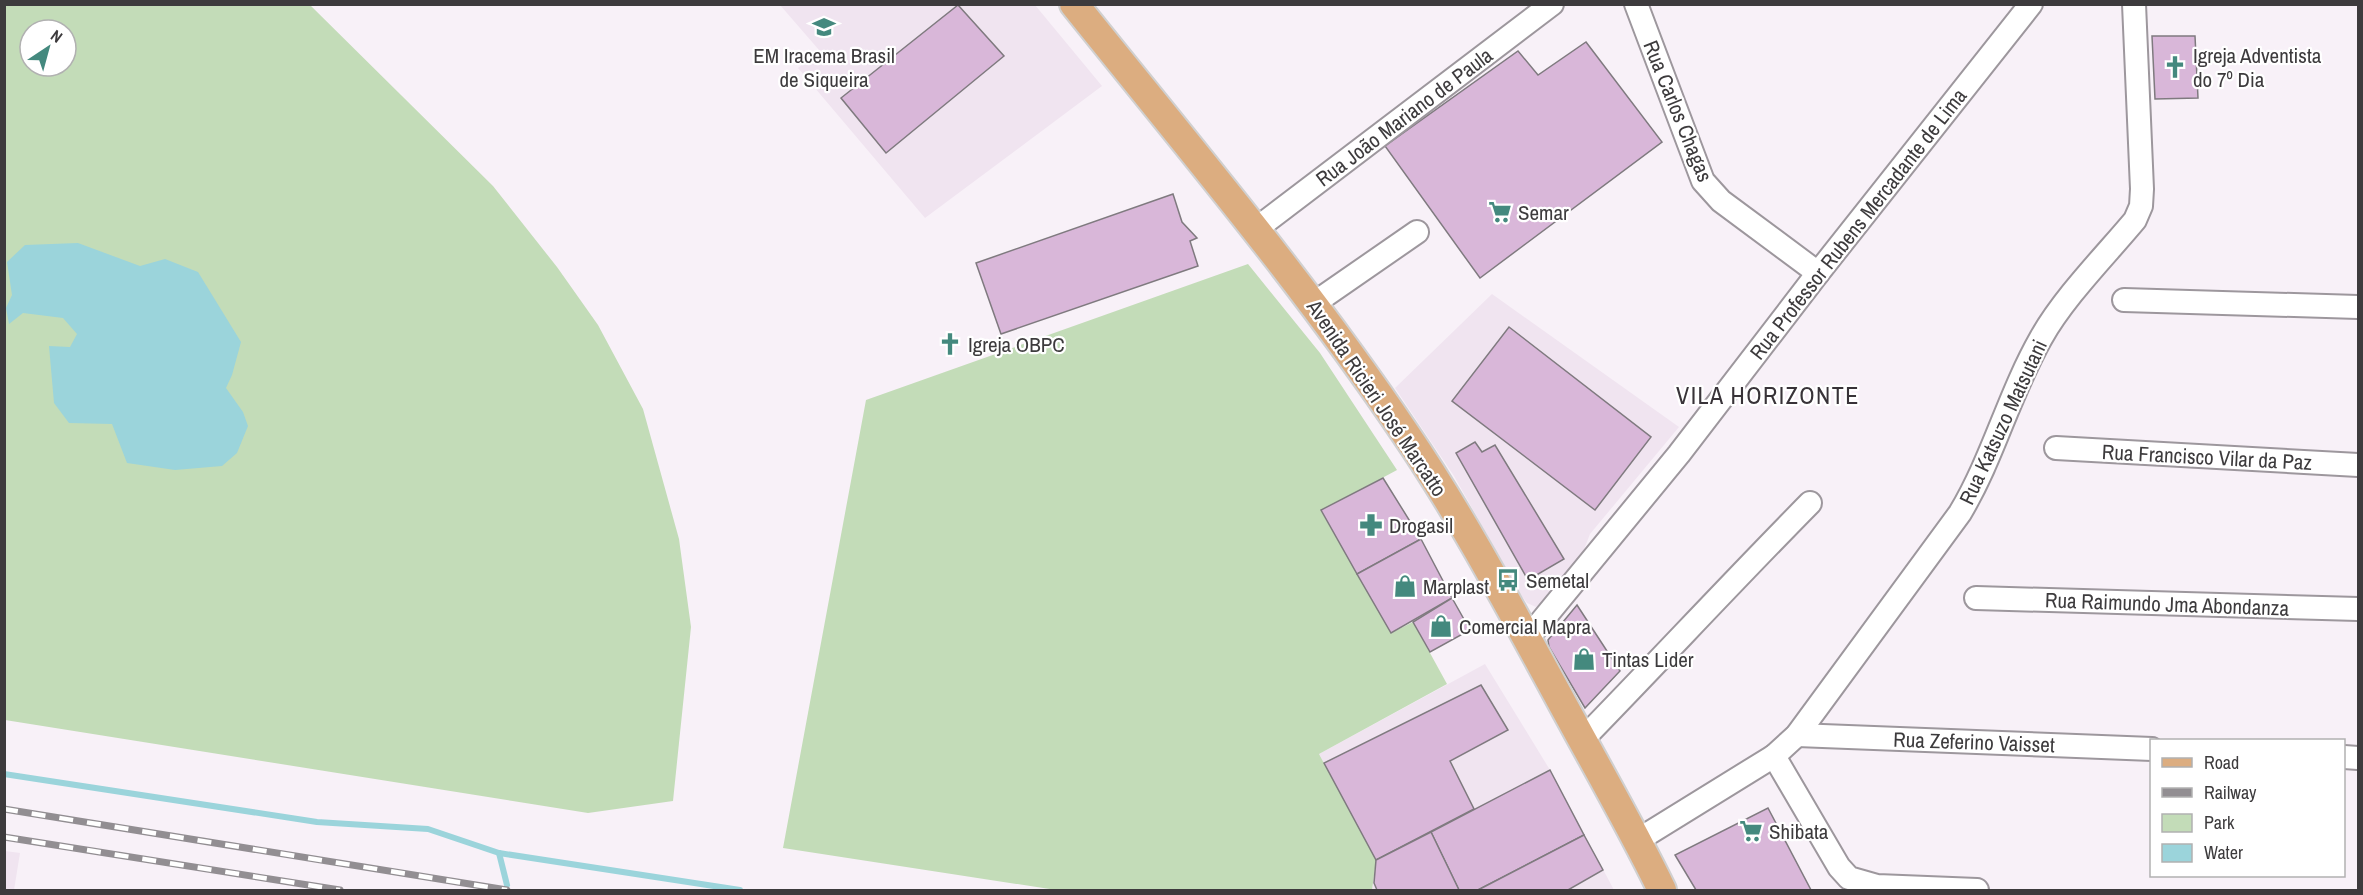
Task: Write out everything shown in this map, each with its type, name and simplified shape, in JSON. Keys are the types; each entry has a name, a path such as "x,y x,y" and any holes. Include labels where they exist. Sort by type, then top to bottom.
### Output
{"main road":[{"name":"Avenida Ricieri José Marcatto","path":"1074,4 1256,229 1313,304 1427,465 1527,639 1638,840 1662,891"}],"street":[{"name":"Rua João Mariano de Paula","path":"1256,229 1552,4"},
{"name":"Rua Carlos Chagas","path":"1636,4 1704,181 1721,201 1818,273"},
{"name":"Rua Professor Rubens Mercadante de Lima","path":"1527,639 1679,454 1818,273 2031,4"},
{"name":"Rua Katsuzo Matsutani","path":"1638,840 1774,756 1797,735 1960,513 1975,489 2017,387 2041,338 2059,312 2135,220 2141,206 2142,189 2134,4"},
{"path":"1313,304 1417,232"},
{"path":"2124,300 2358,307"},
{"name":"Rua Francisco Vilar da Paz","path":"2056,448 2358,465"},
{"path":"1582,740 1810,503"},
{"name":"Rua Raimundo Jma Abondanza","path":"1976,598 2358,609"},
{"name":"Rua Zeferino Vaisset","path":"1797,735 2150,749"},
{"path":"1774,756 1839,867 1849,878 1877,886 1977,891"}],"shaded area":[{"path":"780,5 1035,5 1102,86 925,218 798,68 819,50"},
{"name":"Semetal","path":"1492,294 1679,427 1590,534 1583,552 1545,600 1536,607 1527,603 1521,595 1454,476 1395,388"},
{"path":"1485,664 1550,770 1614,890 1372,890 1375,860 1319,754"},
{"path":"5,851 20,853 14,890 5,890"}],"green space":[{"path":"4,5 310,5 493,186 557,267 598,325 643,409 679,539 691,627 673,801 588,813 5,720"},
{"path":"1248,264 1320,353 1397,470 1321,511 1391,633 1413,622 1447,684 1319,754 1376,860 1372,890 1056,890 783,848 866,400"}],"water":[{"path":"78,243 140,266 165,259 198,272 241,342 226,388 243,412 248,426 237,453 222,466 175,470 127,463 112,424 69,423 54,403 49,346 70,347 77,334 63,318 23,313 9,324 6,308 12,295 7,262 25,245"}],"building":[{"path":"958,5 1004,56 886,153 841,98"},
{"name":"Igreja Adventista do 7º Dia","path":"2152,36 2195,36 2198,98 2155,99"},
{"name":"Semar","path":"1586,42 1662,142 1480,278 1385,146 1518,51 1538,75"},
{"path":"1173,194 1182,222 1197,238 1190,241 1198,266 1001,334 976,263"},
{"path":"1509,327 1651,437 1595,510 1452,401"},
{"path":"1475,442 1482,452 1495,445 1564,559 1528,580 1456,453"},
{"name":"Drogasil","path":"1383,478 1421,539 1357,574 1321,510"},
{"name":"Marplast","path":"1421,539 1452,598 1391,633 1357,574"},
{"name":"Comercial Mapra","path":"1452,598 1470,630 1430,652 1413,622"},
{"name":"Tintas Lider","path":"1577,605 1620,671 1585,708 1549,647 1548,640"},
{"path":"1481,685 1508,730 1450,761 1474,809 1376,860 1324,763"},
{"path":"1550,770 1584,835 1478,890 1459,890 1431,832"},
{"name":"Shibata","path":"1768,808 1811,890 1696,890 1675,855"},
{"path":"1431,832 1459,890 1377,890 1374,883 1376,860"},
{"path":"1584,835 1603,870 1568,890 1478,890"}],"waterway":[{"path":"4,774 317,822 428,829 499,853 740,890"},
{"path":"499,853 507,885"}],"railway":[{"path":"4,809 507,890"},
{"path":"4,837 340,890"}],"place":[{"name":"EM Iracema Brasil de Siqueira","path":"824,27"},
{"name":"Igreja Adventista do 7º Dia","path":"2175,67"},
{"name":"Semar","path":"1500,212"},
{"name":"Igreja OBPC","path":"950,344"},
{"name":"Drogasil","path":"1371,525"},
{"name":"Semetal","path":"1508,580"},
{"name":"Marplast","path":"1405,586"},
{"name":"Comercial Mapra","path":"1441,626"},
{"name":"Tintas Lider","path":"1584,659"},
{"name":"Shibata","path":"1751,831"}],"district":[{"name":"VILA HORIZONTE","path":"1768,395"}]}
